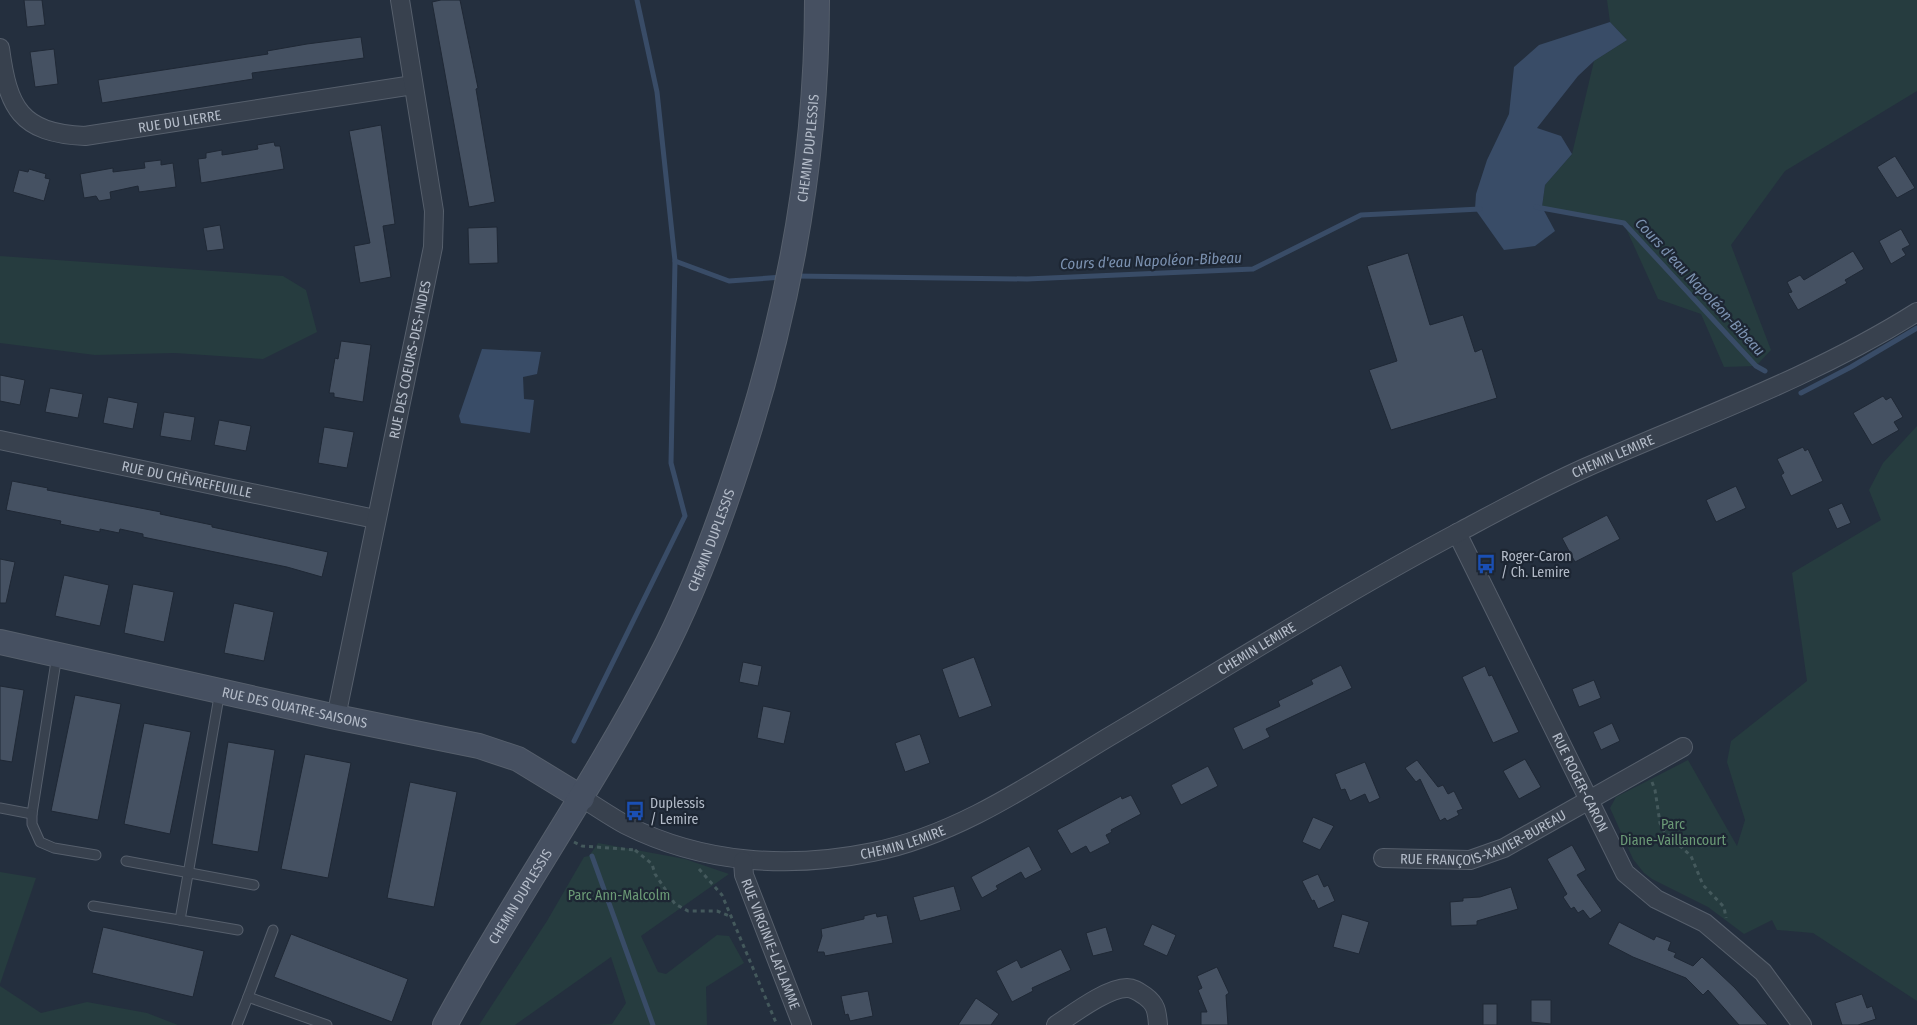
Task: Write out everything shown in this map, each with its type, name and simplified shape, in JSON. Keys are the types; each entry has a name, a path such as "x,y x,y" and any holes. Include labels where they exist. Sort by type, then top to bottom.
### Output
{"street":[{"name":"RUE DES COEURS-DES-INDES","path":"336,717 434,238 434,211 400,0"},
{"name":"CHEMIN DUPLESSIS","path":"445,1025 495,936 582,798 661,657 729,493 780,324 802,204 815,79 817,0"},
{"name":"RUE DU LIERRE","path":"0,48 7,91 14,105 27,119 42,130 61,135 85,136 413,85"},
{"name":"CHEMIN LEMIRE","path":"582,798 625,824 645,833 690,848 743,861 793,862 834,859 890,848 934,834 975,814 1052,771 1457,533 1555,482 1796,378 1917,312"},
{"name":"RUE DU CHÈVREFEUILLE","path":"0,440 375,519"},
{"name":"RUE ROGER-CARON","path":"1457,533 1625,873 1656,899 1705,923 1763,972 1802,1025"},
{"name":"RUE DES QUATRE-SAISONS","path":"0,642 500,752 518,759 582,798"},
{"name":"RUE FRANÇOIS-XAVIER-BUREAU","path":"1383,858 1470,860 1504,848 1683,747"},
{"name":"RUE VIRGINIE-LAFLAMME","path":"743,861 744,875 802,1025"},
{"path":"1056,1025 1106,995 1129,988 1138,991 1153,1002 1157,1009 1158,1025"}],"lane":[{"path":"57,655 32,824 40,842 54,848 96,855"},
{"path":"180,920 220,691"},
{"path":"0,808 32,814"},
{"path":"126,861 254,885"},
{"path":"93,906 238,930"},
{"path":"236,1025 273,930"},
{"path":"248,997 327,1025"}],"path":[{"path":"1645,768 1656,790 1660,823 1664,831 1691,856 1703,885 1710,895 1724,907 1726,918 1722,937"},
{"path":"558,834 582,846 633,849 648,852"},
{"path":"633,849 652,864 655,874 675,904 688,911 717,911 732,917 736,924"},
{"path":"694,864 722,895 736,924 777,1025"}],"green space":[{"path":"1607,0 1917,0 1917,91 1785,171 1731,245 1771,350 1756,366 1724,367 1701,314 1658,299 1624,224 1542,207 1545,185 1572,154 1594,61 1627,40 1610,22"},
{"path":"0,256 283,276 306,290 317,332 263,359 175,353 95,355 0,343"},
{"name":"Parc Diane-Vaillancourt","path":"1917,426 1917,1001 1813,933 1777,930 1772,920 1744,934 1708,907 1652,879 1644,873 1633,859 1610,808 1616,797 1688,760 1737,846 1745,820 1727,762 1731,741 1807,681 1792,573 1881,520 1869,490 1883,463"},
{"name":"Parc Ann-Malcolm","path":"598,843 685,859 729,874 641,936 658,972 666,974 717,935 729,936 744,963 706,987 707,1025 595,1025 612,1024 626,1003 611,957 515,1025 479,1025 547,921 584,857 589,856"},
{"path":"0,872 36,878 0,984"},
{"path":"0,986 41,1013 87,1002 147,1013 178,1025 0,1025"}],"water":[{"path":"1610,22 1627,40 1594,61 1578,76 1537,128 1561,136 1572,154 1545,185 1542,207 1555,231 1535,246 1504,250 1475,209 1476,194 1487,160 1509,114 1514,67 1539,45"},
{"path":"482,349 541,352 537,374 523,377 524,399 534,400 530,433 461,423 459,416"}],"building":[{"path":"24,0 42,0 45,25 27,27"},
{"path":"460,0 478,88 476,89 495,202 469,207 432,2"},
{"path":"361,37 364,58 252,73 253,79 102,103 98,80 268,54 267,51 307,44"},
{"path":"54,49 58,84 35,87 30,52"},
{"path":"381,125 395,224 383,226 391,277 360,283 354,246 370,243 349,131"},
{"path":"274,142 275,146 280,146 284,169 201,183 198,159 206,158 206,153 222,150 222,155 229,154 258,149 257,145"},
{"path":"1895,156 1915,188 1897,198 1877,167"},
{"path":"161,160 161,165 173,163 176,187 139,192 138,186 110,192 111,199 99,201 96,196 84,198 80,174 113,168 113,172 145,168 144,162"},
{"path":"29,169 46,174 45,178 50,179 44,201 13,192 19,170 28,172"},
{"path":"220,225 224,249 207,251 203,228"},
{"path":"497,227 498,263 469,264 468,228"},
{"path":"1901,229 1910,245 1902,249 1906,255 1891,264 1879,241"},
{"path":"1853,251 1864,269 1845,280 1847,283 1798,310 1788,293 1792,292 1787,282 1800,275 1804,280"},
{"path":"1408,253 1430,325 1463,315 1475,352 1482,349 1497,398 1391,430 1369,370 1397,361 1367,266"},
{"path":"341,341 371,345 363,402 334,397 334,393 329,393 335,358 338,359"},
{"path":"0,375 25,380 20,405 0,401"},
{"path":"50,388 83,394 78,418 45,412"},
{"path":"1883,396 1886,400 1891,397 1903,417 1894,422 1899,430 1872,445 1853,413"},
{"path":"108,397 138,403 133,429 103,423"},
{"path":"164,412 195,417 191,441 160,436"},
{"path":"219,420 251,426 246,451 214,445"},
{"path":"324,427 354,432 347,468 318,463"},
{"path":"1803,447 1805,451 1808,449 1823,481 1791,496 1781,475 1784,473 1777,459"},
{"path":"12,481 48,488 47,490 161,512 160,514 212,525 212,527 328,552 322,577 287,567 143,537 143,534 120,529 119,533 100,529 100,532 60,524 61,521 6,510"},
{"path":"1736,486 1746,508 1716,522 1706,500"},
{"path":"1842,503 1851,523 1837,529 1828,509"},
{"path":"1607,515 1620,539 1575,562 1562,538"},
{"path":"0,559 15,562 6,603 0,603"},
{"path":"64,575 109,585 100,626 55,616"},
{"path":"133,584 174,592 164,642 124,633"},
{"path":"234,603 274,612 264,661 224,653"},
{"path":"974,657 992,706 959,718 942,669"},
{"path":"743,662 762,666 758,686 739,682"},
{"path":"1341,665 1352,688 1266,729 1270,737 1243,750 1233,728 1280,706 1278,701 1313,684 1311,680"},
{"path":"1485,666 1489,676 1492,675 1519,732 1493,743 1462,677"},
{"path":"1594,680 1601,698 1579,707 1572,689"},
{"path":"0,686 24,690 12,762 0,760"},
{"path":"75,695 121,704 98,820 51,811"},
{"path":"763,706 791,712 784,744 757,738"},
{"path":"144,723 191,732 170,834 124,824"},
{"path":"1612,723 1620,741 1601,750 1593,732"},
{"path":"920,734 930,763 905,772 895,743"},
{"path":"228,742 275,750 258,852 212,844"},
{"path":"305,754 351,763 328,878 281,869"},
{"path":"1525,759 1541,787 1519,799 1503,771"},
{"path":"1417,760 1438,787 1443,785 1448,794 1454,791 1463,809 1457,811 1459,815 1447,821 1445,818 1440,821 1420,779 1416,782 1405,768"},
{"path":"1365,762 1380,798 1369,803 1365,794 1350,801 1345,789 1341,790 1335,774"},
{"path":"1208,766 1218,786 1181,805 1171,785"},
{"path":"410,782 457,792 434,907 387,898"},
{"path":"1131,795 1141,814 1111,830 1112,832 1106,835 1110,843 1090,853 1086,846 1071,854 1057,830 1121,796 1122,799"},
{"path":"1313,817 1334,826 1320,850 1302,842"},
{"path":"1572,845 1586,870 1577,875 1602,911 1590,919 1583,910 1578,913 1574,907 1571,909 1563,897 1567,894 1547,859"},
{"path":"1029,846 1042,870 1025,879 1021,872 996,886 998,889 982,898 971,877"},
{"path":"1318,874 1324,887 1328,885 1335,901 1318,909 1302,881"},
{"path":"954,886 961,910 920,921 913,897"},
{"path":"1511,887 1518,909 1477,921 1477,925 1451,926 1450,902 1463,901 1463,898 1480,897"},
{"path":"876,913 877,917 887,915 893,943 825,956 824,952 817,952 822,936 821,929 864,919 864,916"},
{"path":"1342,914 1369,922 1359,954 1333,947"},
{"path":"1619,922 1654,940 1656,936 1671,942 1668,950 1676,953 1674,957 1693,966 1702,957 1735,988 1768,1025 1739,1025 1708,990 1703,995 1686,978 1633,957 1608,944"},
{"path":"1152,924 1176,935 1167,956 1143,945"},
{"path":"103,927 204,951 193,997 92,973"},
{"path":"1106,927 1113,951 1093,956 1086,933"},
{"path":"291,934 408,979 392,1022 274,977"},
{"path":"1061,949 1071,970 1032,988 1033,991 1012,1002 996,971 1017,960 1021,968"},
{"path":"1217,967 1229,993 1226,995 1228,1025 1201,1025 1201,1012 1207,1012 1198,990 1202,988 1197,976"},
{"path":"868,991 873,1016 850,1021 848,1014 845,1015 841,996"},
{"path":"1862,994 1867,1008 1872,1006 1876,1019 1858,1025 1842,1025 1835,1003"},
{"path":"976,998 999,1014 991,1025 958,1025"},
{"path":"1531,1000 1551,1000 1551,1024 1531,1022"},
{"path":"1483,1004 1497,1004 1497,1025 1483,1025"}],"waterway":[{"path":"574,741 685,516 671,463 675,261 657,92 637,0"},
{"name":"Cours d'eau Napoléon-Bibeau","path":"1536,207 1624,223 1756,366 1765,371"},
{"name":"Cours d'eau Napoléon-Bibeau","path":"794,276 1027,279 1253,269 1361,215 1480,209"},
{"name":"Cours d'eau Napoléon-Bibeau","path":"675,261 729,281 783,277"},
{"name":"Cours d'eau Napoléon-Bibeau","path":"1801,393 1851,367 1917,328"},
{"path":"592,856 653,1025"}],"place":[{"name":"Roger-Caron / Ch. Lemire","path":"1486,564"},
{"name":"Duplessis / Lemire","path":"635,811"}]}
